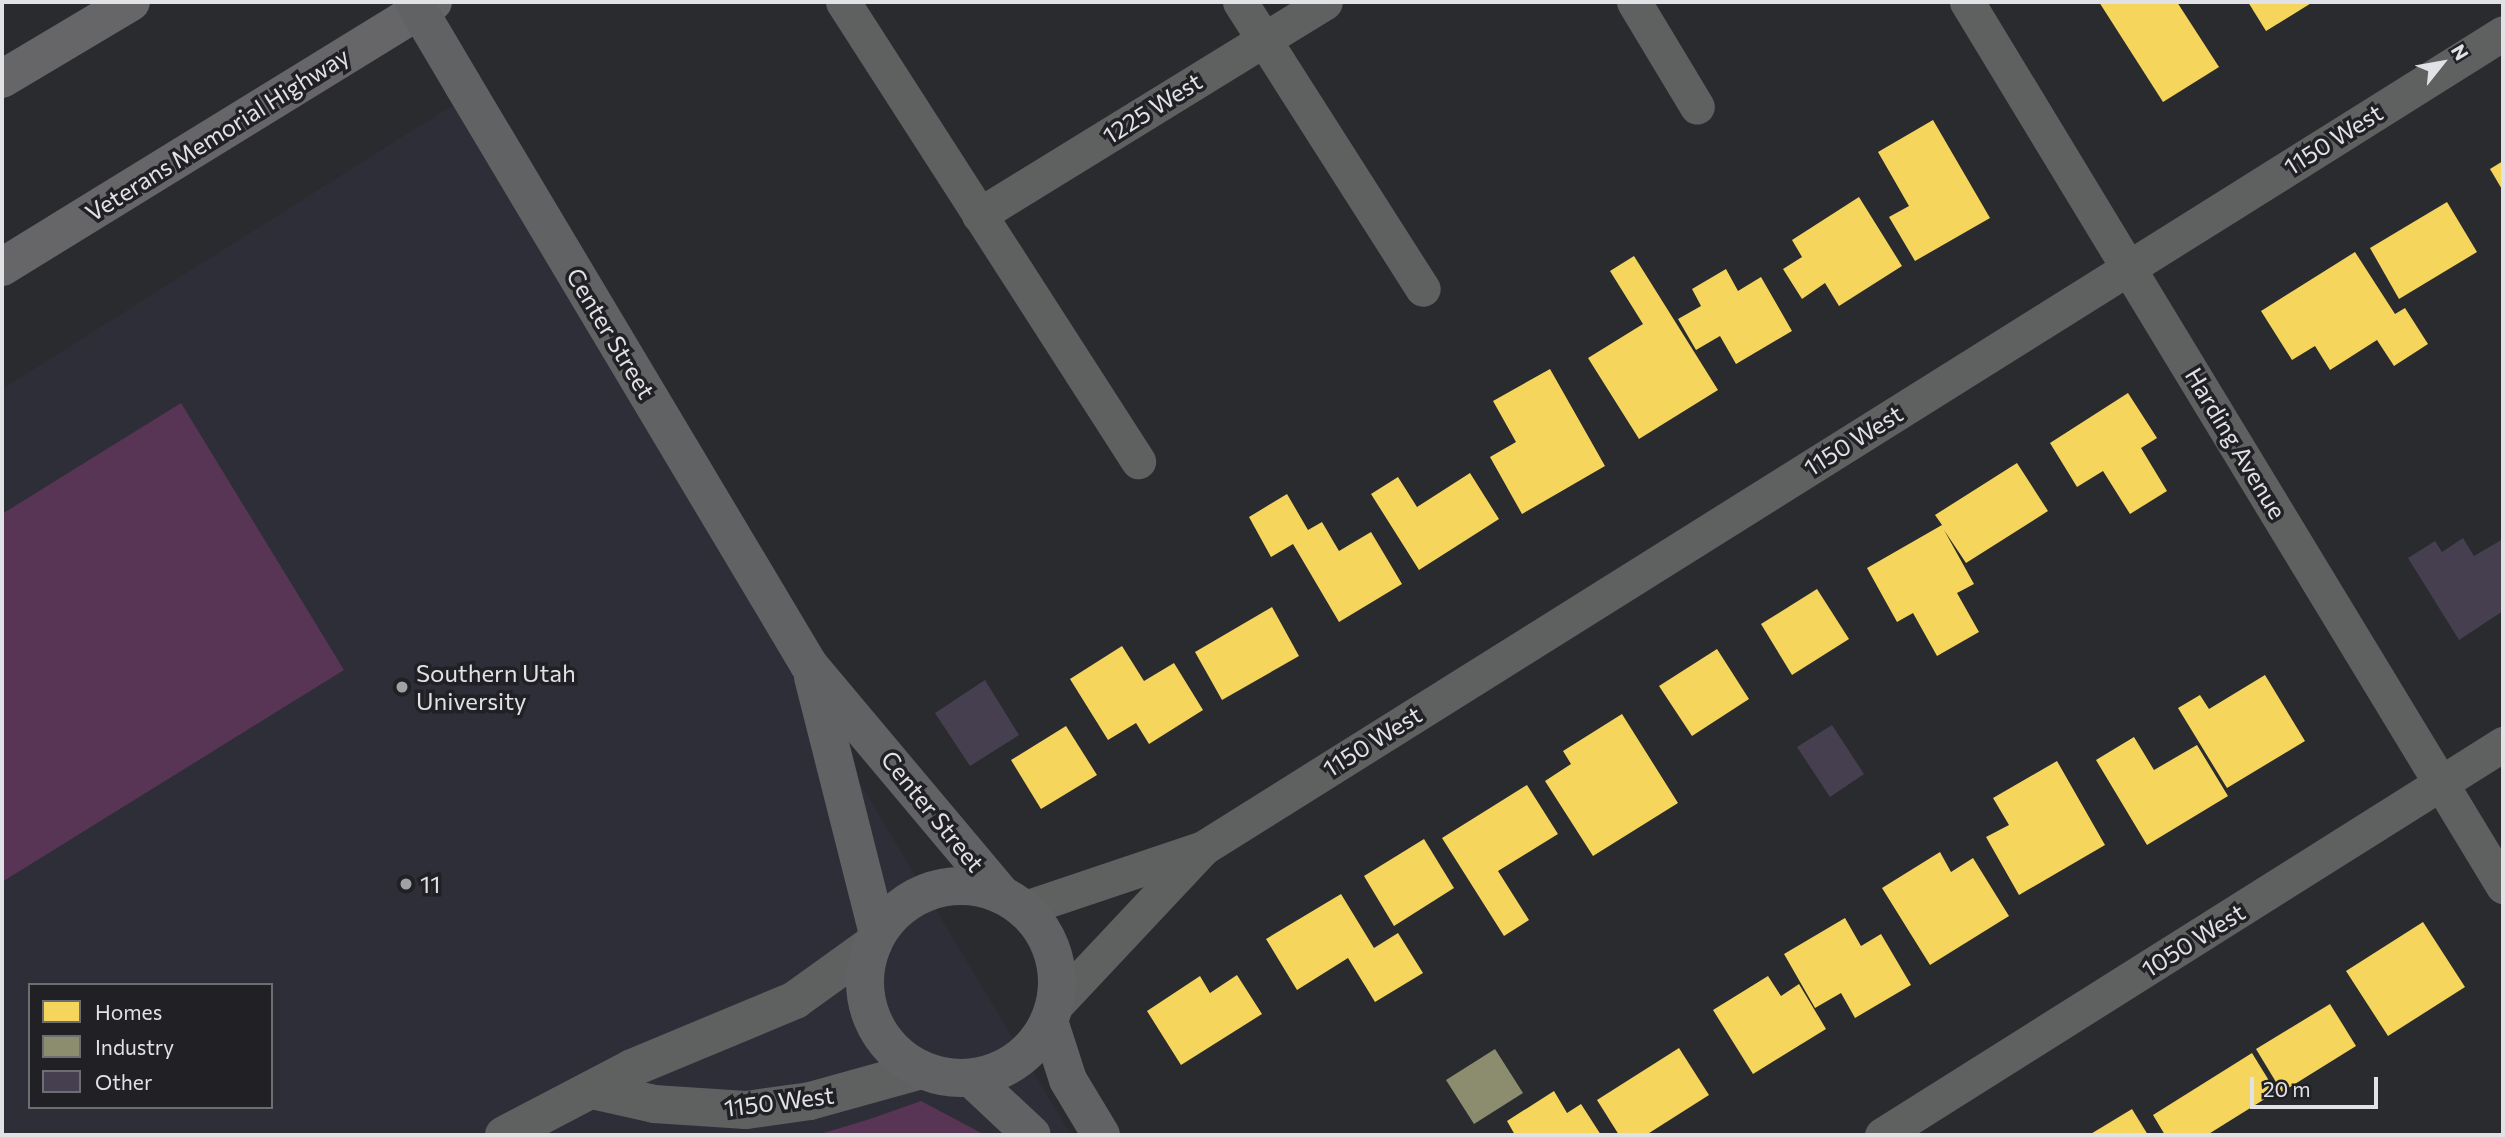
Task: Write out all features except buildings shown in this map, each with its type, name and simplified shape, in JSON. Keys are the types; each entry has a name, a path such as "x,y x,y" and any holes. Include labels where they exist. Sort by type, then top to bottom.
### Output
{"highway":[{"path":"2,68 80,2"},
{"path":"2,79 131,2"},
{"name":"Veterans Memorial Highway","path":"2,267 433,2"}],"main road":[{"name":"Center Street","path":"414,2 809,664 1012,902"},
{"name":"Center Street","path":"809,664 875,939"},
{"path":"1051,1014 1018,1060 971,1077 922,1070 903,1058 874,1023 865,978 875,939 892,915 932,890 955,886 1012,902 1052,954 1051,1014 1068,1080 1101,1135"},
{"path":"971,1077 1032,1135"}],"street":[{"path":"842,2 1138,461"},
{"path":"1240,2 1423,289"},
{"name":"1225 West","path":"979,215 1325,2"},
{"path":"1634,2 1697,107"},
{"name":"Harding Avenue","path":"1967,2 2130,266 2503,886"},
{"name":"1150 West","path":"1051,1014 1203,848 2503,33"},
{"name":"1050 West","path":"1882,1135 2503,744"},
{"name":"1150 West","path":"1012,902 1203,848"},
{"path":"504,1135 592,1090 795,1000 875,939"},
{"name":"1150 West","path":"592,1090 654,1104 746,1110 810,1101 922,1070"}],"shaded area":[{"name":"Southern Utah University","path":"453,105 1071,1135 2,1135 2,389"},
{"path":"181,403 344,670 2,882 2,514"},
{"path":"921,1101 985,1135 817,1135 870,1119"}],"place":[{"name":"Southern Utah University","path":"402,687"},
{"name":"11","path":"406,884"}]}
